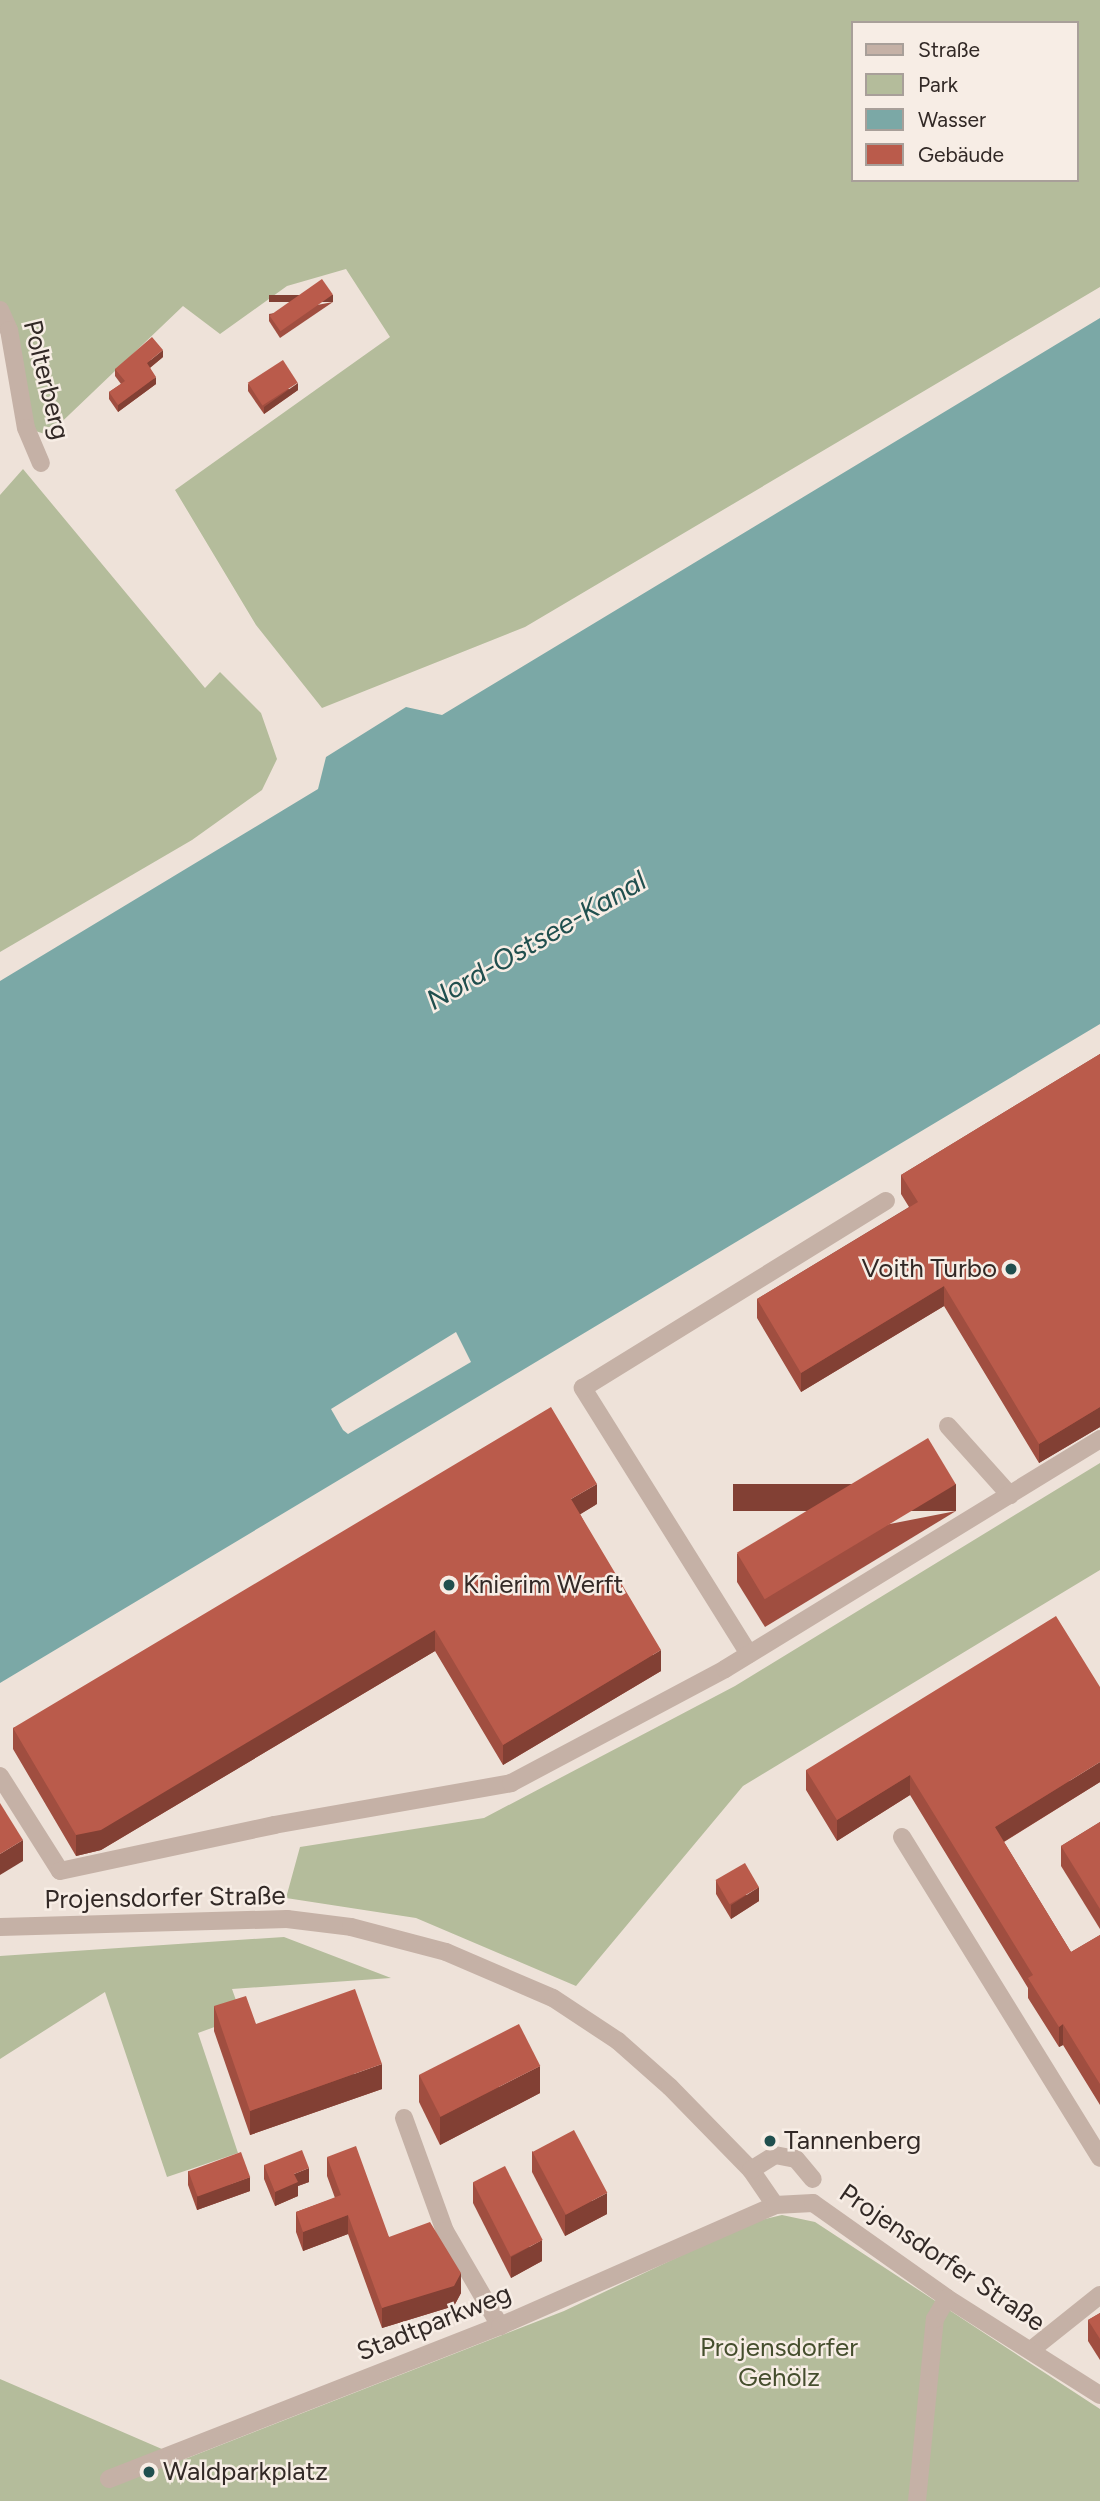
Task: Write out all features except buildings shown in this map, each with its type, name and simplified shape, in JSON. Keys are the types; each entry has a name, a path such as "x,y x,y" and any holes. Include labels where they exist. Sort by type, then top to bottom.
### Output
{"street":[{"name":"Polterberg","path":"0,310 9,330 26,428 41,463"},
{"path":"749,1654 583,1388 886,1201"},
{"path":"948,1426 1010,1495"},
{"path":"0,1776 60,1871 274,1825 512,1783 725,1669 1100,1439"},
{"path":"902,1837 1100,2158"},
{"name":"Projensdorfer Straße","path":"0,1927 287,1919 351,1927 446,1952 553,1998 618,2041 670,2087 751,2169 775,2205 813,2203 947,2298 1100,2395"},
{"path":"404,2118 445,2231 500,2326"},
{"path":"751,2169 775,2155 796,2159 813,2179"},
{"name":"Stadtparkweg","path":"109,2479 500,2326 775,2205"},
{"path":"1031,2350 1100,2295"},
{"path":"917,2501 935,2319 947,2298"}],"green space":[{"path":"0,0 1100,0 1100,287 525,627 322,708 256,625 175,490 390,337 346,269 287,286 220,334 183,306 48,435 26,428 0,310"},
{"path":"23,469 205,688 220,672 261,713 277,759 262,790 192,840 0,952 0,495"},
{"path":"1100,1463 1100,1570 743,1786 576,1986 416,1918 286,1898 300,1847 484,1818 735,1686"},
{"path":"284,1937 391,1978 232,1989 242,2017 198,2033 238,2153 167,2177 105,1992 0,2059 0,1956"},
{"name":"Projensdorfer Gehölz","path":"782,2215 815,2222 1100,2409 1100,2501 0,2501 0,2379 185,2459 564,2311 752,2222"}],"water":[{"name":"Nord-Ostsee-Kanal","path":"1100,318 1100,1024 0,1683 0,981 318,789 326,757 406,707 442,715"}],"pier":[{"path":"456,1332 471,1362 348,1434 343,1430 331,1409"}],"place":[{"name":"Voith Turbo","path":"1011,1269"},
{"name":"Knierim Werft","path":"449,1585"},
{"name":"Tannenberg","path":"770,2141"},
{"name":"Waldparkplatz","path":"149,2472"}]}
